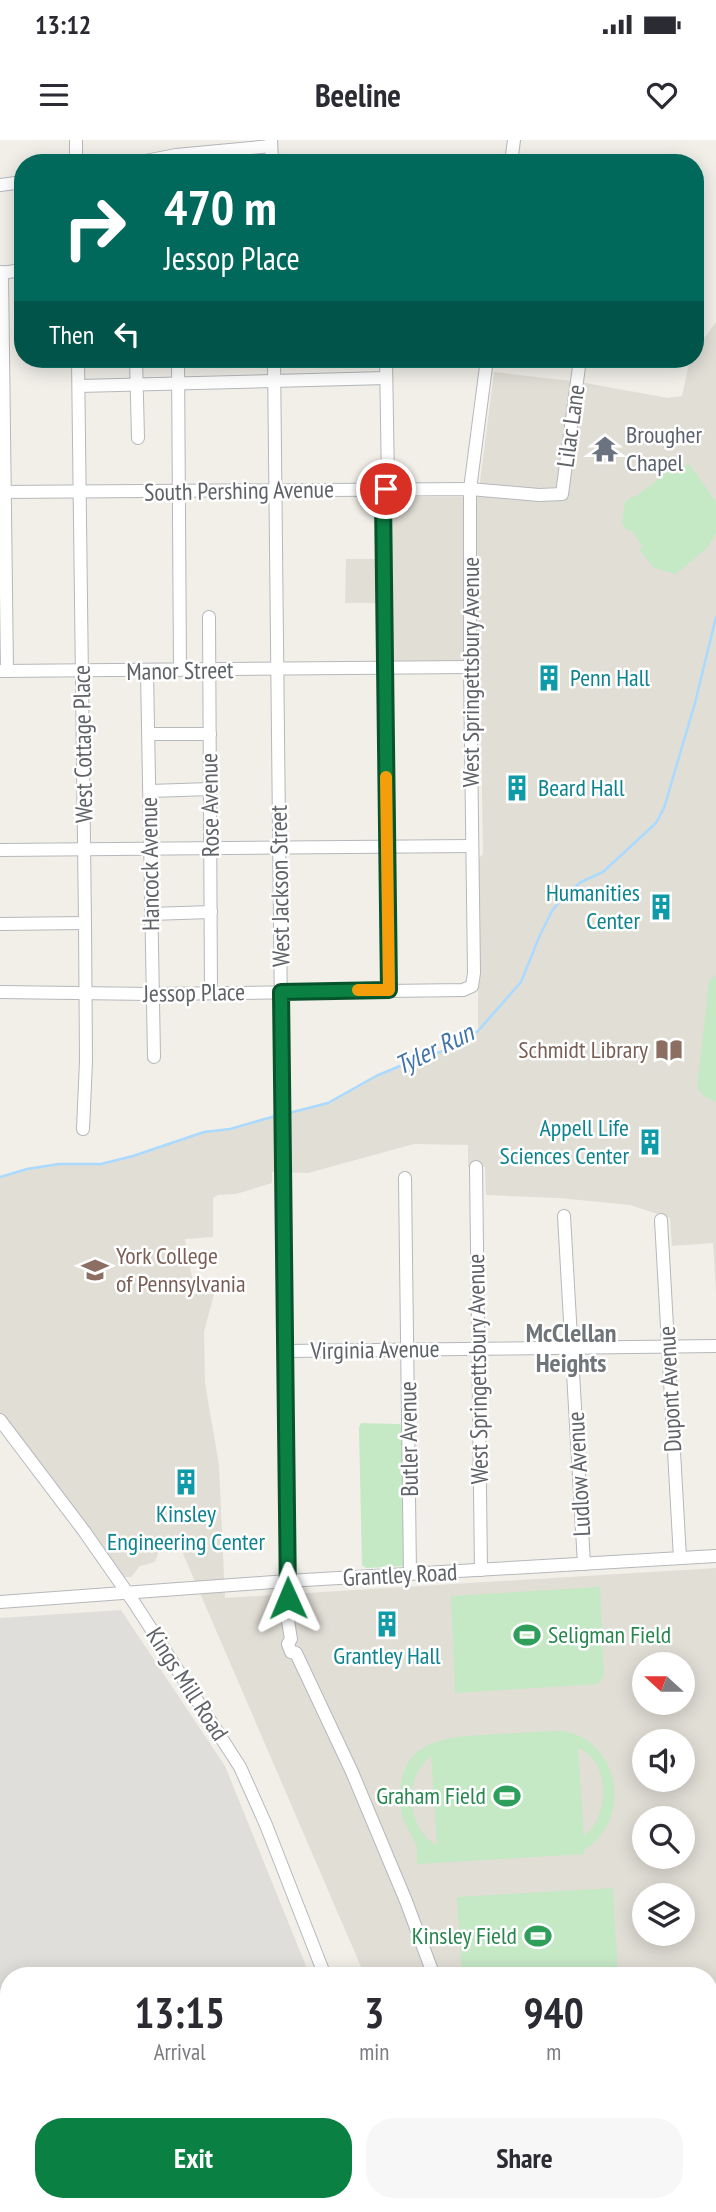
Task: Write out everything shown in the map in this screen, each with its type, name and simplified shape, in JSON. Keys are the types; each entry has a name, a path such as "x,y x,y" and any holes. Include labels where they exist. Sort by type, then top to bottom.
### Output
{"street":[{"path":"206,154 271,143"},
{"path":"1,273 3,671"},
{"name":"West Cottage Place","path":"78,368 85,850 86,1061 83,1129"},
{"path":"136,368 138,438"},
{"path":"178,368 180,670"},
{"name":"West Jackson Street","path":"274,368 288,1621 292,1639 299,1647 296,1653 348,1763 431,1967"},
{"path":"386,368 388,482 383,498 389,990"},
{"name":"West Springettsbury Avenue","path":"472,986 470,489 486,368"},
{"name":"Lilac Lane","path":"562,494 579,368"},
{"path":"79,386 386,378"},
{"name":"South Pershing Avenue","path":"3,492 470,489 539,495 562,494"},
{"name":"Rose Avenue","path":"209,617 211,993"},
{"name":"Manor Street","path":"3,671 470,667"},
{"name":"Hancock Avenue","path":"147,671 154,1057"},
{"path":"149,734 210,734"},
{"path":"149,791 210,789"},
{"path":"0,850 472,846"},
{"path":"151,914 211,912"},
{"path":"0,924 85,923"},
{"name":"Jessop Place","path":"0,992 151,994 463,990 472,986"},
{"name":"West Springettsbury Avenue","path":"476,1167 481,1570"},
{"name":"Butler Avenue","path":"405,1178 410,1574"},
{"name":"Ludlow Avenue","path":"564,1216 584,1564"},
{"name":"Dupont Avenue","path":"661,1220 680,1558"},
{"name":"Virginia Avenue","path":"285,1350 716,1346"},
{"name":"Kings Mill Road","path":"0,1420 127,1593 248,1783 321,1967"},
{"name":"Grantley Road","path":"0,1602 287,1581 716,1556"}],"shaded area":[{"name":"York College of Pennsylvania","path":"716,322 716,1293 713,1243 672,1246 670,1218 630,1205 486,1195 485,1167 468,1167 468,1145 414,1144 308,1173 272,1172 272,1183 213,1198 213,1237 185,1239 195,1294 214,1294 204,1332 205,1383 219,1465 225,1598 716,1568 716,1967 361,1967 181,1549 159,1551 155,1562 140,1566 131,1577 124,1577 0,1414 0,1177 59,1164 101,1164 204,1132 230,1129 328,1103 376,1076 440,1052 478,1031 478,859 483,854 480,660 391,661 388,603 345,603 346,559 388,559 389,497 478,497 494,372 580,382 668,398 682,396 688,368 704,368 704,339"},
{"path":"121,1610 225,1766 306,1967 0,1967 0,1618"}],"green space":[{"path":"690,465 716,502 716,532 708,547 676,574 654,568 639,549 643,546 622,523 625,502 674,467"},
{"path":"716,975 716,1102 705,1097 697,1088 709,981"},
{"path":"361,1423 399,1424 404,1428 405,1566 366,1568 362,1565"},
{"name":"Seligman Field","path":"600,1587 604,1675 598,1684 455,1693 451,1596"},
{"name":"Graham Field","path":"563,1731 583,1738 598,1750 608,1765 614,1783 610,1820 600,1837 584,1850 584,1854 417,1864 416,1845 403,1817 400,1798 402,1777 409,1762 419,1751 432,1744 463,1736","holes":["578,1748 597,1764 603,1789 599,1816 584,1836","431,1756 437,1844 436,1845 426,1837 419,1826 412,1802 416,1777"]},
{"name":"Kinsley Field","path":"613,1888 617,1967 461,1967 457,1897"}],"waterway":[{"name":"Tyler Run","path":"285,1114 328,1103 376,1076 458,1043 478,1031 521,982 540,935 552,911 564,896 581,882 603,872 656,823 664,808 695,703 716,617"},
{"name":"Tyler Run","path":"0,1177 59,1164 101,1164 204,1132 230,1129 279,1115"}],"slow traffic":[{"path":"358,990 389,990 386,777"}],"place":[{"name":"Brougher Chapel","path":"605,449"},
{"name":"Penn Hall","path":"549,678"},
{"name":"Beard Hall","path":"517,788"},
{"name":"Humanities Center","path":"661,907"},
{"name":"Schmidt Library","path":"669,1050"},
{"name":"Appell Life Sciences Center","path":"650,1142"},
{"name":"York College of Pennsylvania","path":"95,1270"},
{"name":"Kinsley Engineering Center","path":"186,1482"},
{"name":"Grantley Hall","path":"387,1624"},
{"name":"Seligman Field","path":"527,1635"},
{"name":"Graham Field","path":"507,1796"},
{"name":"Kinsley Field","path":"538,1936"}],"district":[{"name":"McClellan Heights","path":"571,1348"}],"route":[{"path":"288,1598 281,992 389,990 383,499 386,489"}]}
